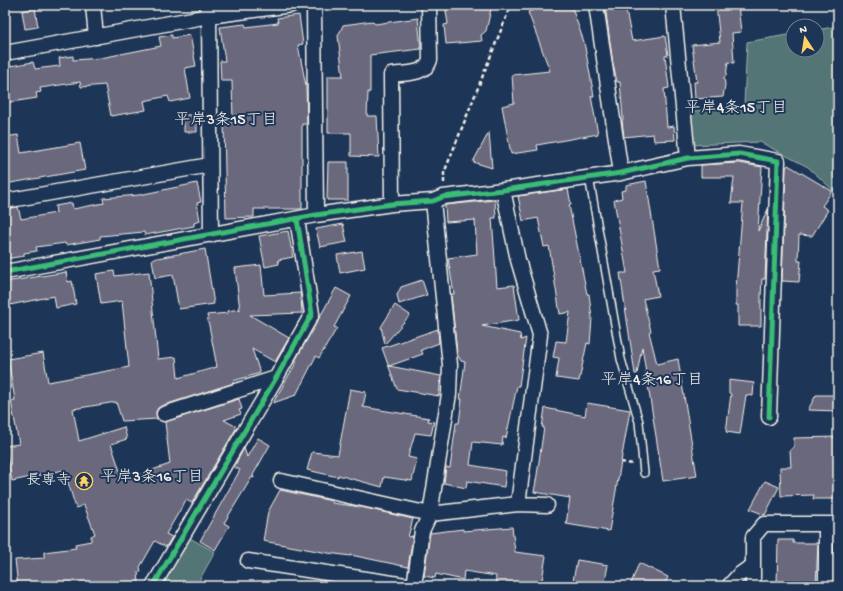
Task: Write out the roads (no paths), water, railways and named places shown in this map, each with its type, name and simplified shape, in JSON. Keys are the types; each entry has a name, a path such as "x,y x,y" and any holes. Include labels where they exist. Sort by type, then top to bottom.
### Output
{"street":[{"path":"93,5 96,37"},
{"path":"5,53 96,37 208,11 292,5"},
{"path":"314,5 316,215"},
{"path":"392,204 391,75 424,70 428,66 430,60 429,5"},
{"path":"596,5 621,173"},
{"path":"673,5 688,158"},
{"path":"208,11 210,235"},
{"path":"5,272 297,218 621,173 688,158 739,154 778,161 769,417"},
{"path":"5,201 210,164"},
{"path":"502,190 518,260 540,335 518,504"},
{"path":"248,561 413,586 422,530 430,514 450,394 450,366 438,199"},
{"path":"154,586 312,314 297,218"},
{"path":"164,414 276,378"},
{"path":"281,481 430,514 518,504 547,505"},
{"path":"753,586 753,537 764,524 832,524 826,586"},
{"path":"729,586 739,575 753,565"}],"lane":[{"path":"590,177 621,358 638,422 644,473"}],"place":[{"name":"長専寺","path":"84,481"}],"district":[{"name":"平岸4条15丁目","path":"736,109"},
{"name":"平岸3条15丁目","path":"226,121"},
{"name":"平岸4条16丁目","path":"652,381"},
{"name":"平岸3条16丁目","path":"152,478"}]}
